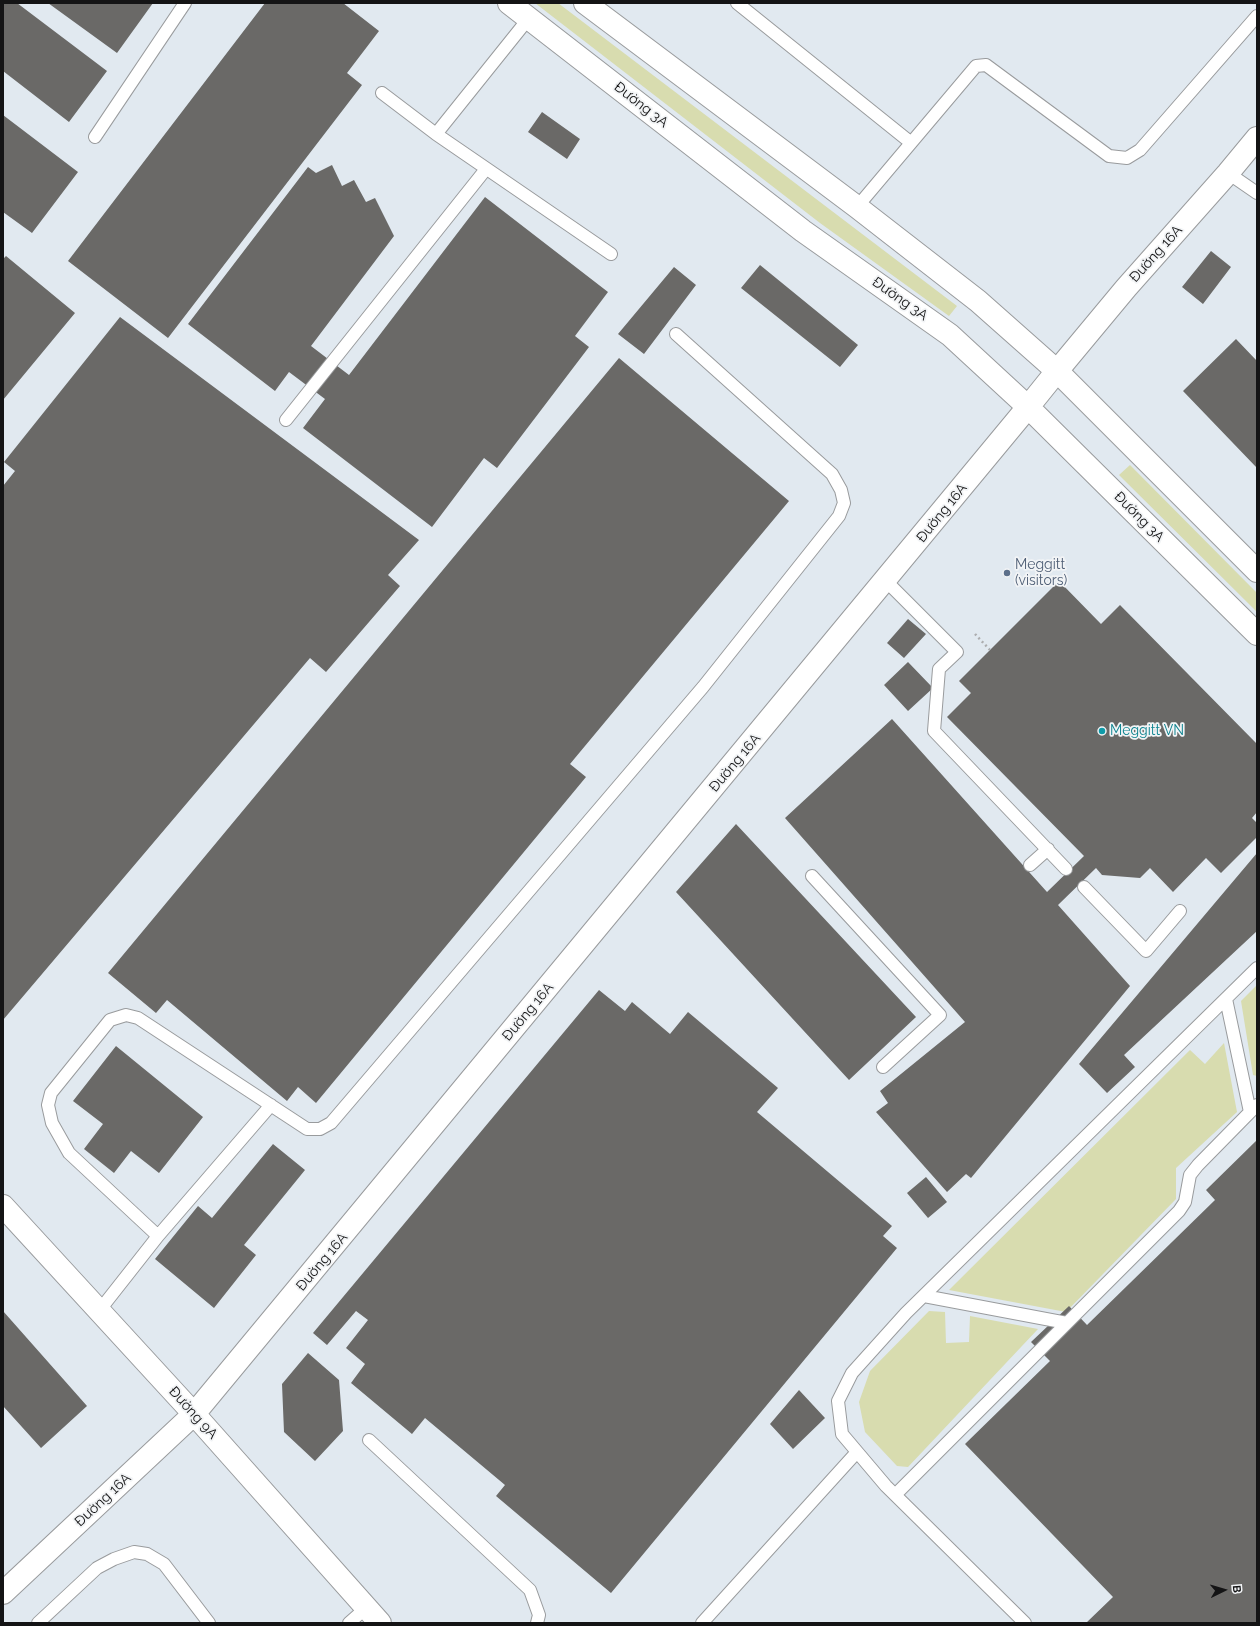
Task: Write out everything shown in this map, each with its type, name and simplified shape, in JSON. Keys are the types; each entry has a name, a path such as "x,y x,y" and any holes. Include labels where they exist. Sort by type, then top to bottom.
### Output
{"street":[{"name":"Đường 3A","path":"509,3 803,231 950,335 1028,407 1257,634"},
{"path":"586,3 857,207 978,301 1057,371 1257,571"},
{"name":"Đường 16A","path":"3,1593 194,1414 886,582 1126,288 1228,174 1257,138"},
{"name":"Đường 9A","path":"3,1206 194,1414 374,1616"}],"lane":[{"path":"94,137 185,3"},
{"path":"737,3 910,142"},
{"path":"857,207 910,142 976,66 986,65 1109,156 1127,158 1140,150 1257,16"},
{"path":"436,134 529,18"},
{"path":"382,93 436,134 611,254"},
{"path":"286,420 486,169"},
{"path":"1228,174 1257,193"},
{"path":"158,1236 69,1153 52,1123 48,1105 50,1093 110,1020 126,1015 138,1018 307,1129 320,1129 331,1123 703,687 839,516 844,503 842,490 832,474 676,334"},
{"path":"886,582 957,652 939,669 934,731 1066,869"},
{"path":"1030,865 1048,849"},
{"path":"812,876 910,973 940,1015 884,1067"},
{"path":"1084,887 1146,951 1180,911"},
{"path":"1025,1623 896,1494 857,1452 842,1434 838,1401 852,1373 924,1296 1257,968"},
{"path":"896,1494 1179,1211 1184,1202 1190,1176 1198,1165 1254,1108 1226,999"},
{"path":"99,1311 158,1236 271,1106"},
{"path":"924,1296 1067,1323"},
{"path":"369,1440 530,1590 539,1615 536,1623"},
{"path":"702,1623 857,1452"},
{"path":"38,1623 97,1568 114,1559 134,1552 147,1554 164,1564 209,1623"},
{"path":"349,1623 374,1616"}],"path":[{"path":"975,634 990,650"}],"shaded area":[{"path":"3,3 1257,3 1257,1623 3,1623"}],"green space":[{"path":"535,3 558,3 957,306 949,316 820,223"},
{"path":"1130,465 1257,593 1257,612 1119,475"},
{"path":"1257,985 1257,1076 1253,1075 1241,1001"},
{"path":"1224,1043 1237,1112 1176,1168 1176,1199 1066,1312 949,1290 1190,1050 1205,1064"},
{"path":"929,1311 945,1312 946,1343 969,1342 970,1316 1038,1329 908,1467 897,1466 865,1432 859,1402 870,1371"}],"building":[{"path":"3,3 17,3 107,71 69,122 3,71"},
{"path":"48,3 153,3 117,53"},
{"path":"265,3 343,3 379,31 347,73 362,85 168,338 68,261"},
{"path":"542,112 580,139 567,159 528,132"},
{"path":"3,115 78,172 32,233 3,212"},
{"path":"332,165 342,186 354,180 366,202 375,198 394,236 311,346 349,375 485,197 608,292 575,336 589,347 497,468 484,458 432,527 303,428 325,399 289,372 275,391 188,324 308,167 316,173"},
{"path":"1211,251 1231,267 1203,304 1182,287"},
{"path":"6,256 75,313 3,400 3,259"},
{"path":"760,265 858,345 840,367 741,288"},
{"path":"674,267 696,285 644,354 618,334"},
{"path":"120,317 419,540 388,575 400,586 326,672 310,658 3,1020 3,486 15,471 4,462"},
{"path":"1236,339 1257,361 1257,468 1183,391"},
{"path":"619,358 789,501 570,764 586,777 316,1103 298,1087 287,1101 167,1000 156,1013 108,973"},
{"path":"1059,581 1101,624 1120,605 1257,744 1257,812 1252,818 1257,823 1257,837 1221,873 1206,858 1173,892 1150,868 1140,878 1102,875 1096,868 1058,905 1130,986 971,1178 966,1174 947,1192 876,1112 888,1103 880,1091 965,1022 785,818 892,719 1047,892 1084,856 947,717 971,693 959,681"},
{"path":"908,619 926,634 904,658 887,643"},
{"path":"908,662 933,688 908,711 884,685"},
{"path":"736,824 916,1017 849,1080 676,892"},
{"path":"1257,853 1257,931 1124,1055 1135,1067 1107,1093 1079,1064"},
{"path":"599,990 625,1011 632,1002 670,1034 688,1012 778,1088 757,1112 892,1226 883,1236 897,1248 611,1593 496,1496 505,1485 425,1418 412,1434 351,1383 365,1364 346,1348 368,1320 356,1311 327,1345 313,1333"},
{"path":"116,1046 203,1117 159,1173 131,1151 114,1173 84,1149 103,1124 73,1101"},
{"path":"1257,1140 1257,1623 1086,1623 1113,1597 965,1444 1050,1361 1031,1342 1069,1306 1087,1325 1215,1200 1206,1190"},
{"path":"273,1144 305,1170 244,1245 256,1255 214,1308 155,1259 198,1206 212,1218"},
{"path":"926,1177 947,1202 928,1218 907,1193"},
{"path":"3,1311 87,1406 41,1448 3,1406"},
{"path":"308,1353 339,1380 343,1431 315,1461 284,1432 282,1384"},
{"path":"799,1390 825,1418 793,1449 770,1424"}],"place":[{"name":"Meggitt (visitors)","path":"1007,573"},
{"name":"Meggitt VN","path":"1102,731"}]}
